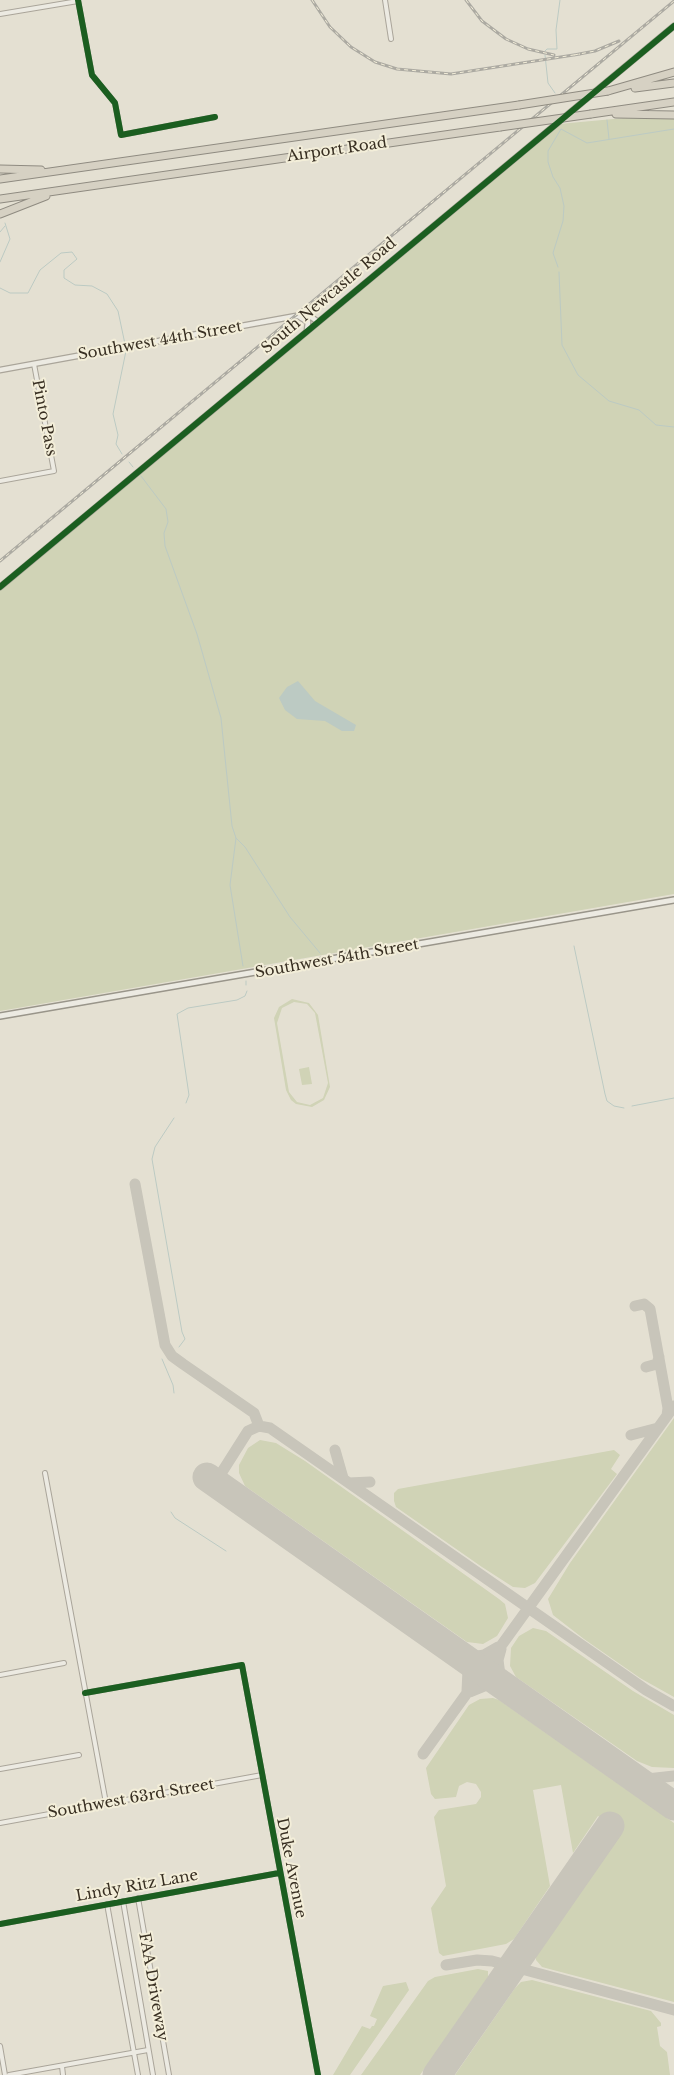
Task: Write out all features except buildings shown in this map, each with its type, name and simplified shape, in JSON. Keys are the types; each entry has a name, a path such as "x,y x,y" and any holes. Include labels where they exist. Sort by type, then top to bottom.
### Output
{"highway":[{"path":"623,89 674,72"},
{"name":"Airport Road","path":"0,179 674,83"},
{"name":"Airport Road","path":"0,199 674,102"},
{"path":"591,114 674,115"},
{"path":"0,169 62,170"},
{"path":"0,214 60,191"}],"main road":[{"name":"Southwest 54th Street","path":"0,1016 674,900"}],"street":[{"path":"0,14 78,0 92,75 115,103 121,135 215,117"},
{"path":"385,0 391,39"},
{"name":"South Newcastle Road","path":"0,587 674,26"},
{"path":"296,316 307,320 306,332"},
{"name":"Southwest 44th Street","path":"0,370 296,316 310,316 318,322"},
{"name":"Pinto Pass","path":"0,481 54,471 34,364"},
{"path":"45,1473 106,1803"},
{"path":"0,1675 64,1663"},
{"name":"Duke Avenue","path":"85,1693 242,1665 279,1873 318,2075"},
{"path":"0,1769 79,1755"},
{"name":"Southwest 63rd Street","path":"0,1823 262,1775"},
{"name":"Lindy Ritz Lane","path":"0,1924 279,1873"},
{"name":"FAA Driveway","path":"138,1898 169,2075"},
{"path":"123,1901 153,2075"},
{"path":"106,1904 138,2075"},
{"path":"0,2046 5,2075"},
{"path":"9,2075 148,2050"},
{"path":"62,2066 63,2075"}],"green space":[{"path":"635,117 674,117 674,894 0,1011 0,588 559,124"},
{"path":"292,999 309,1003 318,1015 330,1087 324,1100 312,1107 296,1104 291,1100 286,1090 274,1018 279,1007","holes":["294,1002 307,1004 315,1013 328,1083 323,1098 310,1105 297,1102 289,1092 277,1023 282,1008"]},
{"path":"309,1067 312,1084 302,1085 299,1069"},
{"path":"674,1418 674,1697 640,1678 553,1615 548,1599 570,1563"},
{"path":"260,1440 276,1443 305,1461 499,1599 505,1604 508,1618 497,1636 483,1644 467,1642 245,1486 239,1473 239,1465 248,1448"},
{"path":"614,1450 620,1455 611,1469 617,1474 535,1583 525,1588 513,1587 482,1567 396,1507 394,1501 394,1493 398,1489"},
{"path":"533,1628 546,1631 633,1691 674,1715 674,1768 652,1767 637,1761 516,1677 510,1666 511,1648 519,1636"},
{"path":"493,1698 499,1700 674,1823 674,2002 542,1967 536,1960 536,1956 621,1834 598,1816 573,1853 561,1785 533,1790 550,1886 514,1939 506,1944 443,1956 439,1953 431,1908 446,1886 434,1817 439,1810 476,1804 481,1797 481,1792 476,1784 467,1782 459,1786 456,1797 435,1799 431,1794 426,1768 469,1705 480,1699"},
{"path":"478,1969 488,1971 488,1977 420,2075 361,2075 428,1981 435,1977"},
{"path":"532,1980 651,2011 661,2023 661,2026 657,2027 660,2046 667,2052 670,2075 455,2075 515,1988 521,1982"},
{"path":"406,1982 409,1990 350,2075 333,2075 362,2026 370,2029 374,2026 377,2019 370,2016 383,1986"}],"shaded area":[{"path":"298,681 315,701 356,725 354,731 342,731 325,721 297,719 285,710 279,698 287,687"}],"waterway":[{"path":"545,51 547,49 557,49 556,30 560,0"},
{"path":"545,55 548,83 555,93"},
{"path":"607,120 609,139"},
{"path":"558,267 553,253 563,221 564,206 560,188 553,177 548,162 548,151 561,129 587,143 674,129"},
{"path":"0,262 10,239 5,223"},
{"path":"0,232 5,226"},
{"path":"0,288 10,293 28,293 40,270 61,253 72,252 77,259 64,270 64,278 75,285 92,286 107,294 118,311 125,344"},
{"path":"559,272 562,345 578,375 609,401 639,410 656,425 674,427"},
{"path":"122,454 116,444 118,435 113,414 126,351"},
{"path":"129,462 133,467"},
{"path":"141,476 166,509 168,522 164,533 165,546 197,634 221,718 232,826 236,838 230,885 243,966"},
{"path":"236,838 245,847 290,917 320,953"},
{"path":"574,946 607,1101 614,1106 624,1108"},
{"path":"186,1103 189,1095 177,1014 188,1008 237,1000 245,996 247,991"},
{"path":"632,1106 674,1098"},
{"path":"174,1118 155,1147 152,1159 182,1332 185,1339 179,1347"},
{"path":"162,1359 173,1385 174,1393"},
{"path":"171,1512 175,1518 226,1551"}],"taxiway":[{"path":"135,1184 165,1345 172,1356 254,1413 259,1426"},
{"path":"635,1306 644,1304 650,1309 668,1408 667,1416"},
{"path":"646,1367 657,1364 659,1357"},
{"path":"423,1754 674,1406"},
{"path":"215,1483 248,1431 259,1426 270,1428 646,1690 674,1706"},
{"path":"631,1435 658,1428"},
{"path":"335,1450 343,1478"},
{"path":"349,1483 370,1482"},
{"path":"449,1647 463,1656 472,1657 484,1655 498,1647"},
{"path":"501,1649 498,1660 500,1675 504,1683 513,1692"},
{"path":"456,1653 468,1670 467,1691"},
{"path":"470,1692 487,1685 509,1690"},
{"path":"627,1772 647,1779 674,1776"},
{"path":"446,1965 477,1960 492,1961 674,2010"}],"runway":[{"path":"207,1477 674,1806"},
{"path":"437,2075 610,1826"}],"railway":[{"path":"312,0 330,27 351,47 375,62 397,69 451,74 580,54"},
{"path":"466,0 482,21 506,39 528,49 554,55"},
{"path":"0,561 674,1"},
{"path":"574,55 595,51 619,41"}],"cycle path":[{"path":"78,0 92,75 115,103 121,135 215,117"},
{"path":"0,587 674,26"},
{"path":"85,1693 242,1665 318,2075"},
{"path":"0,1924 279,1873"}]}
